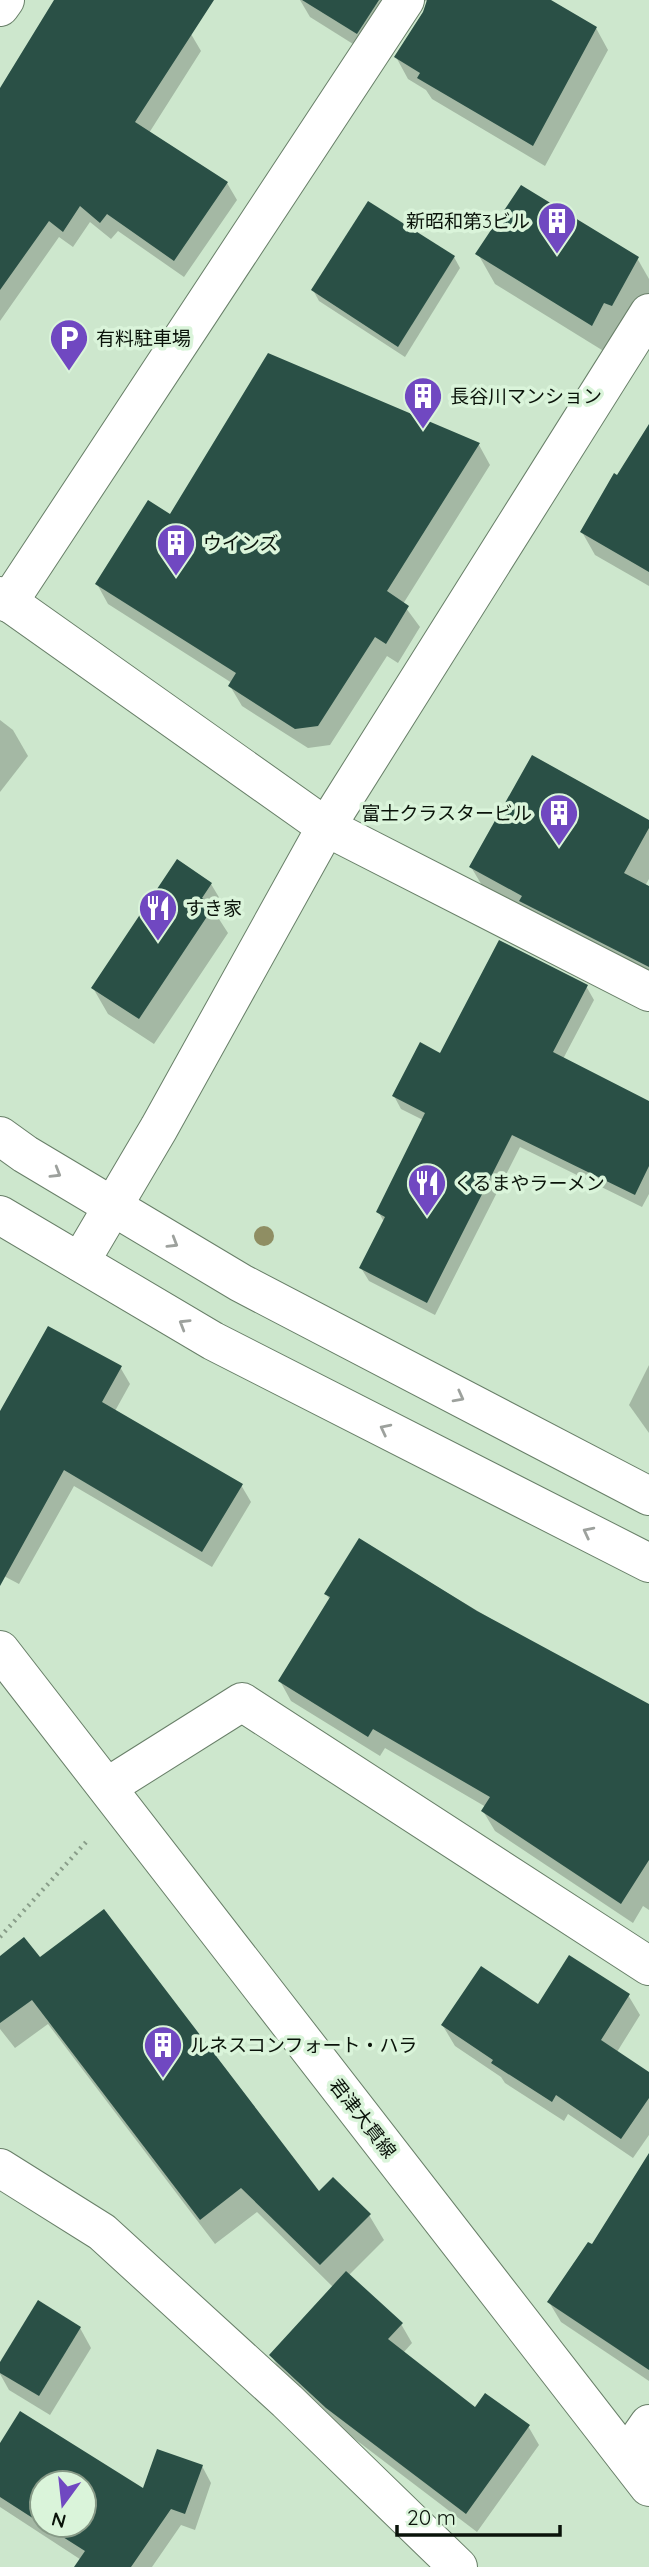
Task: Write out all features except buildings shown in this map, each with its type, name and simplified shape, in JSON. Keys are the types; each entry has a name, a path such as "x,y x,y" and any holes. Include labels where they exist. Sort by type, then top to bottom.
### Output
{"street":[{"path":"0,7 5,0"},
{"path":"405,0 4,600 327,827 649,992"},
{"path":"80,1262 114,1208 327,827 649,313"},
{"path":"0,1136 114,1208 241,1283 649,1496"},
{"path":"0,1214 213,1341 649,1563"},
{"name":"君津大貫線","path":"0,1650 649,2487"},
{"path":"113,1796 242,1702 649,1966"},
{"path":"0,2168 102,2232 287,2401 458,2567"},
{"path":"625,2457 649,2424"}],"path":[{"path":"0,1937 113,1796"}],"place":[{"name":"新昭和第3ビル","path":"557,255"},
{"name":"有料駐車場","path":"69,372"},
{"name":"長谷川マンション","path":"423,430"},
{"name":"ウインズ","path":"176,577"},
{"name":"富士クラスタービル","path":"559,847"},
{"name":"すき家","path":"158,942"},
{"name":"くるまやラーメン","path":"427,1217"},
{"name":"ルネスコンフォート・ハラ","path":"163,2079"}]}
